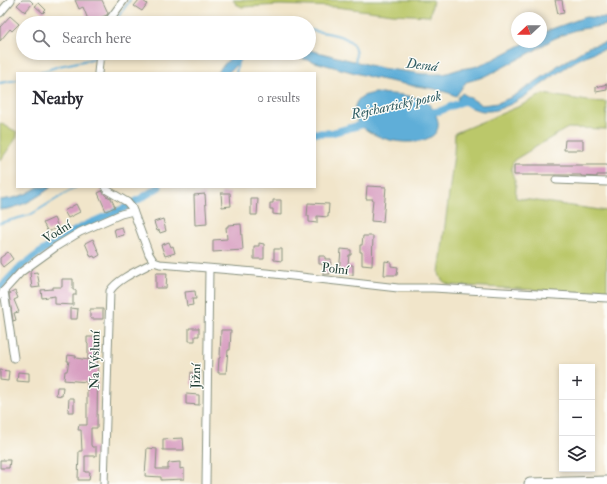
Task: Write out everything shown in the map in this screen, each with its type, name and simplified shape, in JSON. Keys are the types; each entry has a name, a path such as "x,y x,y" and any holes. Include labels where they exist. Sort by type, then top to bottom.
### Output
{"main road":[{"path":"530,484 607,482"}],"street":[{"path":"0,13 11,0"},
{"path":"112,16 124,0"},
{"path":"98,72 100,60"},
{"path":"556,180 607,182"},
{"path":"106,188 131,207 149,254 154,262"},
{"name":"Vodní","path":"14,358 2,293 21,272 57,246 80,232 121,214 131,207"},
{"name":"Polní","path":"154,262 160,264 266,273 398,288 433,288 607,298"},
{"name":"Na Výsluní","path":"104,484 110,291 113,286 119,282 154,262"},
{"name":"Jižní","path":"206,484 209,269"}],"green space":[{"path":"233,0 433,0 430,16 393,14 336,7 280,5 242,7 236,4"},
{"path":"543,94 588,101 607,102 606,129 568,128 514,160 512,164 512,171 516,187 516,198 607,211 607,294 450,285 443,280 439,273 454,154 455,133 520,106"},
{"path":"0,123 16,131 16,138 0,161"}],"water":[{"path":"585,17 607,18 607,25 575,30 547,43 547,31"},
{"path":"607,42 607,49 594,52 581,58 535,90 503,108 484,111 471,108 457,99 462,93 482,105 498,103 514,96 555,69 557,65 560,65 588,47"},
{"path":"515,48 538,48 494,72 466,82 456,96 435,89 374,78 308,60 316,60 316,52 381,68 423,74 444,74 460,69 474,67"},
{"path":"228,60 241,60 229,72 217,72"},
{"path":"374,93 406,96 425,101 430,105 438,120 437,131 430,138 411,142 391,140 371,133 358,123 354,110 356,103 360,98"},
{"path":"36,188 50,188 27,202 0,210 0,200 28,193"}],"building":[{"path":"22,0 30,0 33,3 25,12 17,5"},
{"path":"75,0 102,0 108,13 104,16 87,16 83,7 79,9"},
{"path":"139,0 142,0 147,4 142,11 134,6"},
{"path":"555,0 562,0 564,13 558,14"},
{"path":"39,3 46,10 43,13 35,6"},
{"path":"10,16 16,21 16,27 12,31 10,29 0,41 0,27"},
{"path":"607,84 607,90 596,92 596,87"},
{"path":"565,140 583,140 583,150 564,150"},
{"path":"514,165 607,165 607,175 597,175 597,177 581,175 514,175"},
{"path":"367,186 386,187 383,222 371,221 373,199 366,199"},
{"path":"102,191 106,196 111,198 115,207 106,211 98,193"},
{"path":"221,193 230,193 231,206 222,207"},
{"path":"205,194 207,224 195,225 194,195"},
{"path":"251,199 258,199 257,215 251,215"},
{"path":"273,200 281,200 281,215 273,214 273,209 270,209 270,203 273,203"},
{"path":"308,203 329,204 328,217 317,216 317,223 309,222 309,216 307,216"},
{"path":"76,204 80,212 68,218 64,211"},
{"path":"54,218 58,227 48,232 43,223"},
{"path":"163,219 166,231 160,233 159,230 157,231 154,222"},
{"path":"241,224 243,250 213,252 213,240 227,239 226,227 228,227 228,225"},
{"path":"122,227 124,235 116,237 114,229"},
{"path":"363,236 373,236 372,266 362,265 362,252 360,252 360,245 362,245"},
{"path":"93,239 100,255 95,258 94,256 91,257 85,243"},
{"path":"169,242 171,247 173,246 175,253 165,256 161,245"},
{"path":"259,243 264,244 264,259 254,259 254,246 259,246"},
{"path":"274,249 282,249 282,261 274,260"},
{"path":"341,249 351,250 348,265 353,265 353,275 339,274"},
{"path":"8,252 13,259 3,267 0,263 0,258"},
{"path":"319,256 325,256 325,259 331,259 330,274 323,274 323,264 319,264"},
{"path":"385,261 391,262 391,266 398,267 397,275 384,275"},
{"path":"37,272 40,287 32,288 30,273"},
{"path":"156,273 167,273 166,288 156,288"},
{"path":"62,279 73,279 73,290 76,290 76,295 73,295 73,305 55,304 55,296 42,298 41,290 53,289 53,287 62,287"},
{"path":"15,291 18,298 14,300 19,312 14,313 16,320 13,321 9,294"},
{"path":"195,291 196,299 192,299 193,305 187,306 185,292"},
{"path":"70,308 78,309 77,319 70,319"},
{"path":"90,309 103,309 103,319 90,318"},
{"path":"189,328 199,328 199,336 195,336 195,341 189,341"},
{"path":"221,330 231,330 230,350 228,350 226,373 218,373"},
{"path":"87,337 98,337 97,428 91,428 91,445 92,447 96,447 96,456 85,456 85,472 90,472 89,480 78,480 79,451 82,451 81,430 78,430 79,425 87,425 87,382 64,380 65,371 67,371 69,361 67,361 68,355 88,360"},
{"path":"0,370 9,371 8,381 0,380"},
{"path":"195,371 201,371 200,381 196,380 196,385 191,384 191,372 195,373"},
{"path":"18,372 29,373 29,382 17,381"},
{"path":"57,387 63,387 62,396 56,395"},
{"path":"186,394 199,395 199,405 186,404"},
{"path":"69,398 74,398 74,412 68,412"},
{"path":"183,438 184,450 163,450 163,439"},
{"path":"147,448 157,449 156,469 168,469 169,463 180,462 180,469 184,468 184,479 161,480 161,477 145,476"},
{"path":"0,460 10,460 9,468 0,468"}],"waterway":[{"path":"119,16 130,0"},
{"path":"316,31 334,34 349,40 354,46 356,53 355,63"},
{"path":"41,72 59,66 88,60"},
{"path":"236,72 238,62"},
{"path":"0,83 16,80"},
{"name":"Rejchartický potok","path":"425,113 440,111 464,101 470,104"},
{"name":"Rejchartický potok","path":"316,133 331,133 368,123"},
{"path":"0,223 30,215 74,188"},
{"name":"Rejchartický potok","path":"0,288 18,269 42,251 81,227 127,207 157,188"}],"water label":[{"name":"Desná","path":"422,65"}]}
